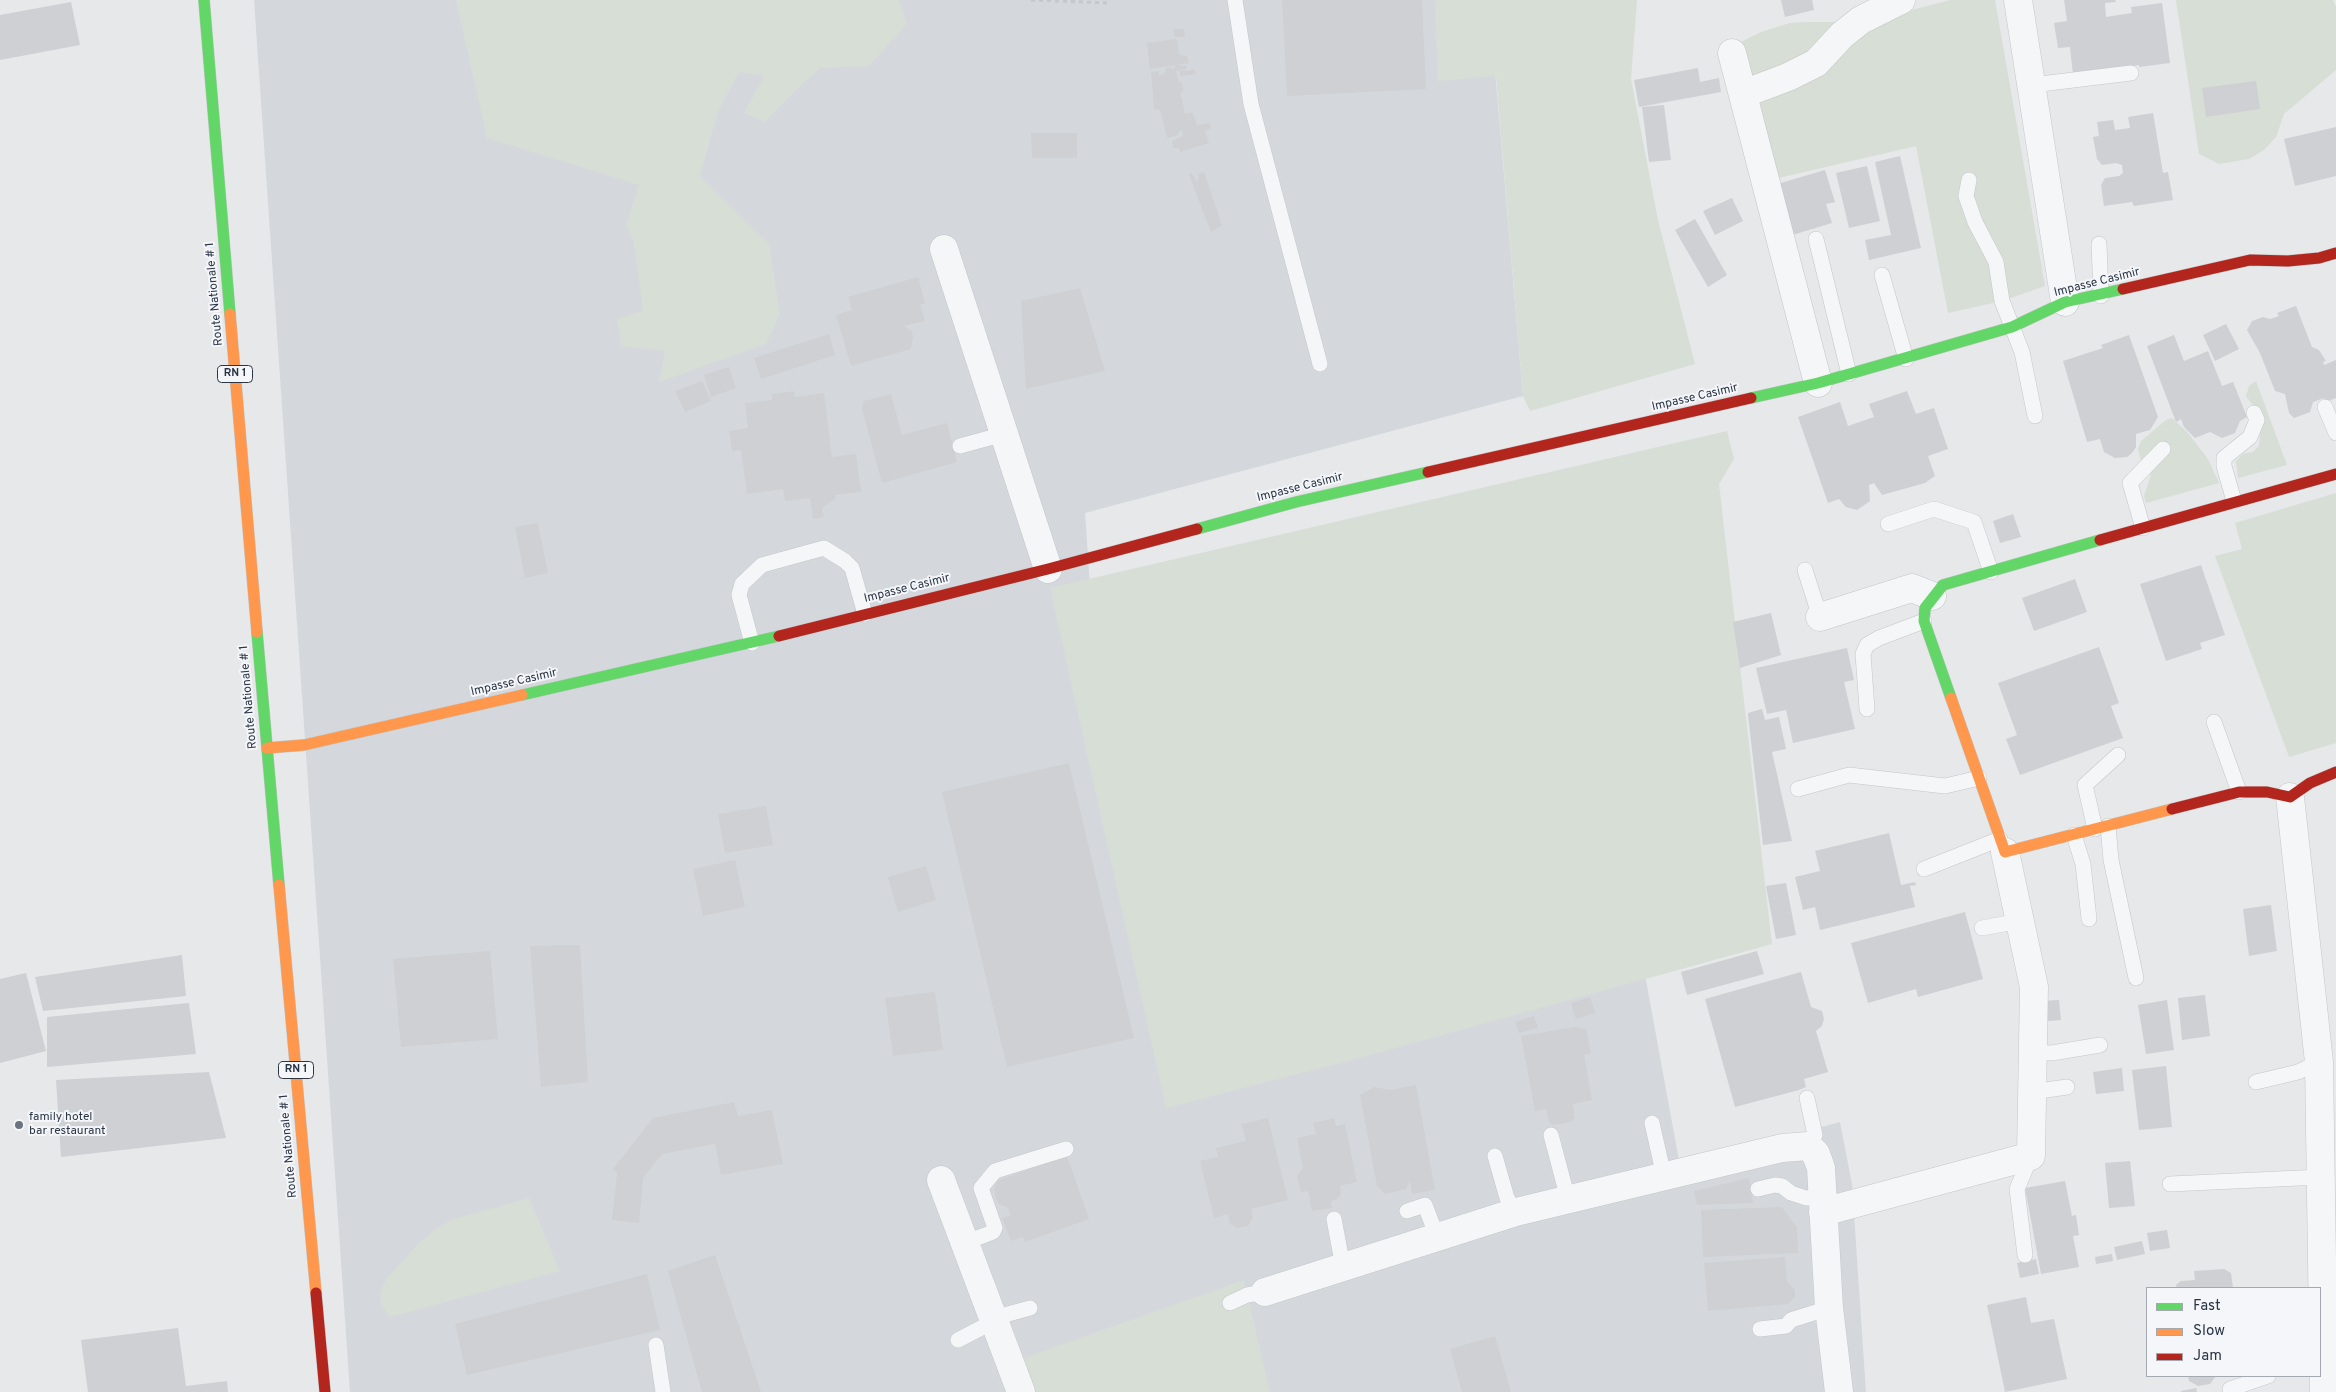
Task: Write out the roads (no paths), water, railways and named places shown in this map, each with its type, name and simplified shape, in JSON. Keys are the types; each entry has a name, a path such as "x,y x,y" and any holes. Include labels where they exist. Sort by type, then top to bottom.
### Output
{"street":[{"name":"Route Nationale # 1","path":"204,0 267,748 325,1392"},
{"path":"1743,94 1788,77 1816,63 1842,35 1861,20 1901,0"},
{"path":"2018,0 2065,302"},
{"path":"1732,53 1818,384"},
{"path":"944,249 1048,569"},
{"name":"Impasse Casimir","path":"267,748 304,745 752,643 1048,569 1296,502 1818,384 2012,327 2065,302 2100,296 2250,260 2288,261 2319,258 2336,253"},
{"path":"1928,609 1942,585 2234,500 2336,474"},
{"path":"1820,617 1912,588 1928,609 1979,778 2003,846 2034,987 2031,1156 1823,1204"},
{"path":"2003,846 2074,835 2239,792 2267,792 2290,797 2310,783 2336,772"},
{"path":"2290,797 2324,1056 2326,1171 2324,1392"},
{"path":"1265,1292 1516,1212 1782,1148 1808,1146 1816,1154 1821,1168 1829,1308 1839,1392"},
{"path":"941,1180 1021,1392"}],"lane":[{"path":"1235,0 1251,104 1320,364"},
{"path":"2032,85 2131,73"},
{"path":"1968,180 1966,196 1975,222 1996,262 2002,300 2022,352 2034,416"},
{"path":"1816,239 1849,374"},
{"path":"2099,244 2100,296"},
{"path":"1882,275 1906,359"},
{"path":"2325,407 2336,433"},
{"path":"2234,500 2224,466 2224,458 2250,437 2257,420 2254,413"},
{"path":"960,446 1004,434"},
{"path":"2143,528 2130,483 2162,449"},
{"path":"1888,524 1934,509 1974,522 1991,572"},
{"path":"752,643 739,595 742,584 762,564 824,548 845,561 852,568 865,614"},
{"path":"1805,570 1820,617"},
{"path":"1867,709 1863,654 1867,645 1928,609"},
{"path":"2214,722 2239,792"},
{"path":"2118,755 2085,785 2102,828 2111,860 2136,978"},
{"path":"1798,789 1849,775 1945,786 1979,778"},
{"path":"2074,835 2083,864 2090,920"},
{"path":"1924,869 2003,846"},
{"path":"1982,928 2020,921"},
{"path":"2033,1052 2052,1053 2100,1045"},
{"path":"2256,1082 2298,1072 2324,1056"},
{"path":"2032,1092 2067,1086"},
{"path":"1807,1098 1815,1136 1808,1146"},
{"path":"1652,1124 1664,1176"},
{"path":"1551,1134 1568,1199"},
{"path":"964,1242 993,1232 995,1228 981,1188 995,1170 1066,1149"},
{"path":"1494,1156 1507,1198 1516,1212"},
{"path":"2025,1255 2017,1189 2031,1156"},
{"path":"2170,1184 2326,1171"},
{"path":"1758,1189 1774,1185 1782,1186 1791,1193 1823,1204"},
{"path":"1407,1211 1425,1205 1437,1237"},
{"path":"1334,1219 1343,1267"},
{"path":"1230,1303 1247,1295 1265,1292"},
{"path":"958,1340 1008,1314 1030,1308"},
{"path":"1760,1329 1786,1326 1792,1320 1829,1308"},
{"path":"656,1345 663,1392"},
{"path":"2227,1391 2265,1377"}],"place":[{"name":"family hotel bar restaurant","path":"19,1125"}]}
